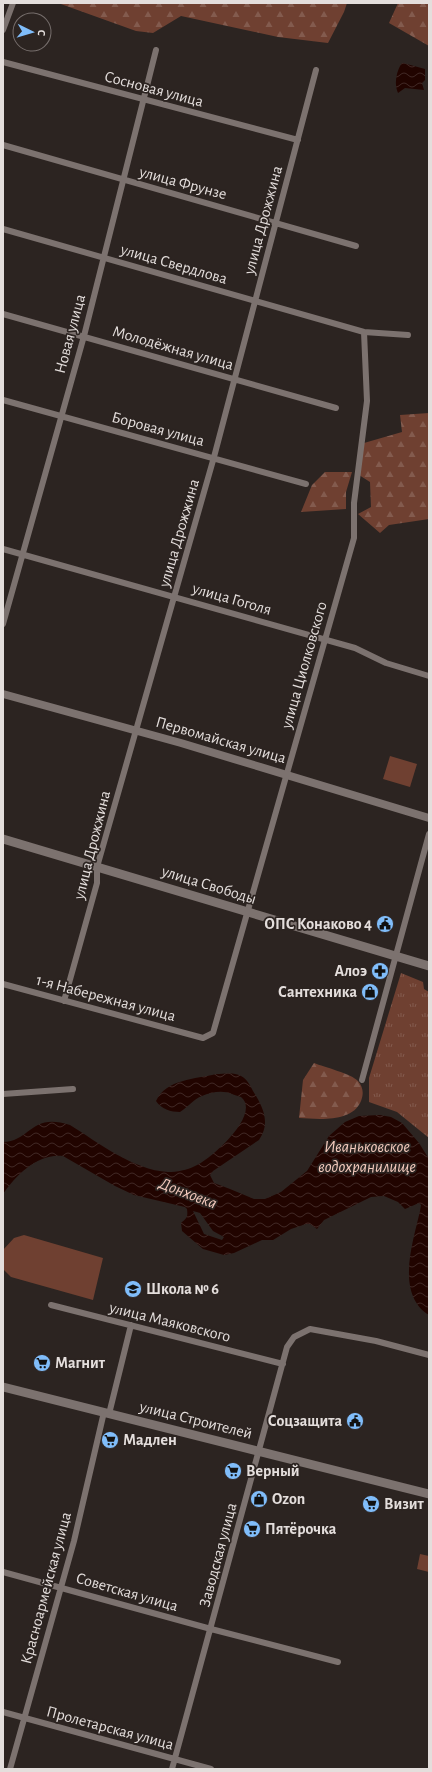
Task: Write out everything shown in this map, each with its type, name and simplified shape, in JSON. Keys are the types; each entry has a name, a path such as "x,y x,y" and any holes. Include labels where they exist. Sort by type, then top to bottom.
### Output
{"main road":[{"name":"улица Свободы","path":"3,840 429,966"},
{"name":"улица Строителей","path":"3,1387 429,1494"}],"street":[{"path":"3,30 13,3"},
{"name":"Новая улица","path":"3,624 84,336 156,50"},
{"name":"Сосновая улица","path":"3,62 298,140"},
{"name":"улица Дрожжина","path":"64,1000 97,883 97,867 214,457 316,70"},
{"name":"улица Фрунзе","path":"3,145 356,246"},
{"name":"улица Свердлова","path":"3,229 364,332 408,335"},
{"name":"Молодёжная улица","path":"3,314 336,408"},
{"name":"улица Циолковского","path":"203,1038 213,1033 354,538 354,503 367,401 364,332"},
{"name":"Боровая улица","path":"3,400 214,457 306,484"},
{"name":"улица Гоголя","path":"3,549 175,596 355,648 386,663 429,676"},
{"name":"Первомайская улица","path":"3,694 286,773 429,818"},
{"path":"362,1080 429,834"},
{"name":"1-я Набережная улица","path":"3,984 203,1038"},
{"path":"3,1094 73,1089"},
{"name":"улица Маяковского","path":"51,1305 283,1364"},
{"name":"Красноармейская улица","path":"10,1769 74,1540 131,1325"},
{"name":"Заводская улица","path":"172,1769 258,1452 288,1347 294,1337 310,1330 376,1341 429,1355"},
{"name":"Советская улица","path":"3,1572 338,1662"},
{"name":"Пролетарская улица","path":"3,1712 211,1769"}],"green space":[{"path":"58,3 347,3 328,43 278,37 181,16 153,33 136,31"},
{"path":"398,3 429,3 429,46 389,23"},
{"path":"429,413 429,519 389,525 380,533 358,514 371,507 370,482 359,475 364,443 402,432 400,415"},
{"path":"325,472 352,472 346,492 346,509 301,512 312,485"},
{"path":"390,756 417,764 410,787 383,779"},
{"path":"401,973 423,982 424,989 429,992 429,1138 397,1112 369,1102 369,1078"},
{"path":"314,1063 344,1073 358,1081 363,1093 357,1108 350,1113 334,1118 299,1118 303,1080"},
{"path":"24,1235 103,1258 93,1300 11,1277 3,1269 3,1250 14,1238"},
{"path":"420,1554 429,1556 429,1572 417,1569"}],"water":[{"path":"403,63 425,69 425,80 422,83 424,90 405,88 398,93 396,78 399,67"},
{"name":"Иваньковское водохранилище","path":"216,1074 238,1075 247,1080 260,1103 264,1115 265,1127 259,1140 213,1171 210,1175 214,1183 254,1199 265,1199 281,1192 307,1171 329,1136 345,1122 359,1116 380,1115 391,1117 402,1123 419,1143 429,1159 429,1315 419,1306 412,1294 409,1281 411,1252 421,1205 419,1203 405,1209 398,1202 384,1196 371,1197 324,1220 317,1229 310,1224 306,1224 291,1229 273,1240 262,1240 234,1253 224,1255 203,1249 182,1231 181,1223 187,1216 187,1209 185,1207 134,1195 115,1186 63,1156 45,1158 28,1167 14,1180 3,1194 3,1142 20,1137 39,1124 47,1122 57,1122 70,1125 129,1161 155,1170 168,1172 185,1170 202,1162 222,1146 240,1125 245,1114 246,1105 241,1097 225,1092 209,1093 196,1099 180,1112 166,1110 156,1101 167,1088 174,1084","holes":["193,1211 200,1213 213,1231 224,1237 222,1240 204,1234"]}],"place":[{"name":"ОПС Конаково 4","path":"385,924"},
{"name":"Алоэ","path":"380,971"},
{"name":"Сантехника","path":"370,992"},
{"name":"Школа № 6","path":"133,1289"},
{"name":"Магнит","path":"42,1363"},
{"name":"Соцзащита","path":"355,1421"},
{"name":"Мадлен","path":"110,1440"},
{"name":"Верный","path":"233,1471"},
{"name":"Ozon","path":"259,1499"},
{"name":"Визит","path":"371,1504"},
{"name":"Пятёрочка","path":"252,1529"}],"water label":[{"name":"Донховка","path":"188,1193"}]}
